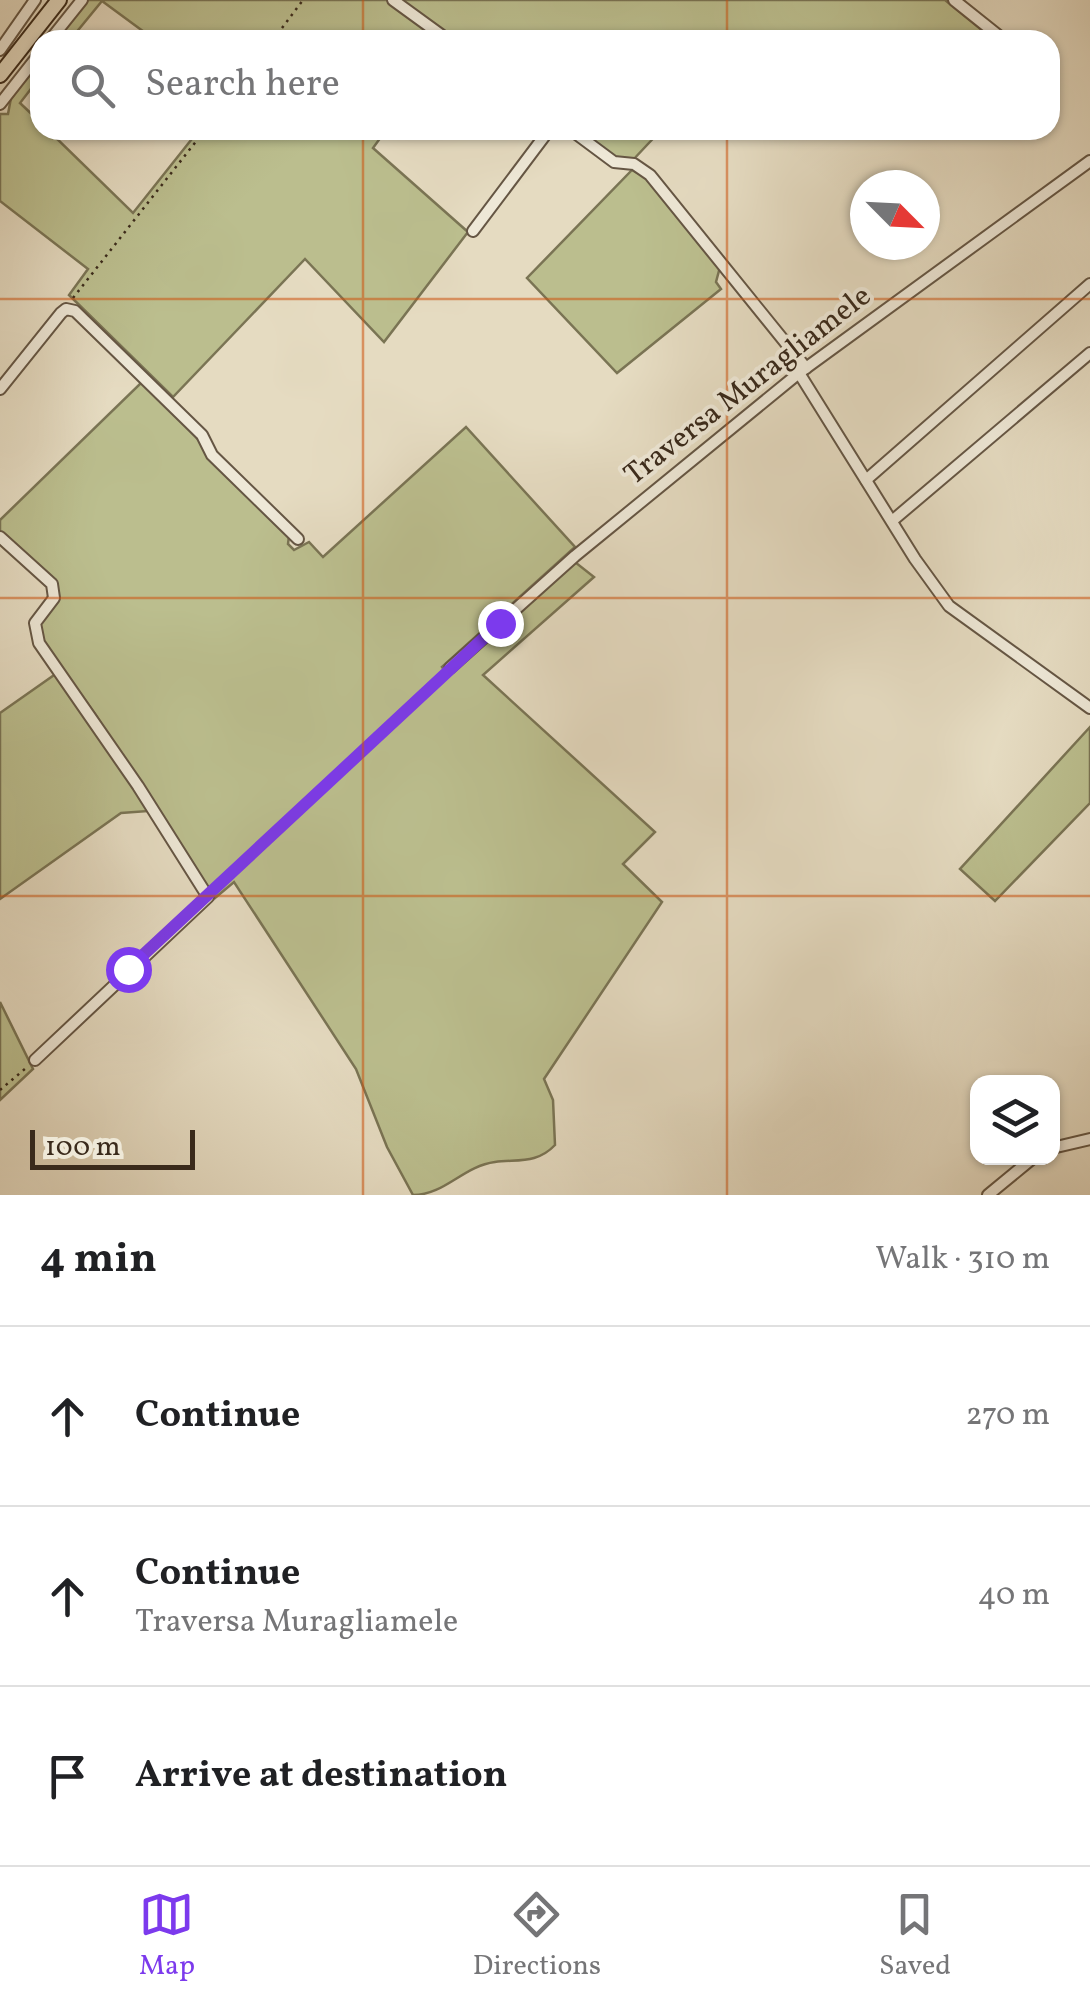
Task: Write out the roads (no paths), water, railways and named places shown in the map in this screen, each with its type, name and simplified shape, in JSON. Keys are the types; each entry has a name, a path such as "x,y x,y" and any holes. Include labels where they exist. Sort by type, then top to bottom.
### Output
{"main road":[{"path":"35,30 59,0"},
{"path":"0,75 30,37"}],"street":[{"path":"0,50 35,0"},
{"path":"58,30 82,0"},
{"path":"393,0 434,30"},
{"path":"954,0 992,30"},
{"path":"0,104 30,66"},
{"path":"473,230 541,140"},
{"path":"584,140 614,162 642,167 650,175 802,370 866,480 949,606 1090,708"},
{"name":"Traversa Muragliamele","path":"450,668 575,556 802,370 1090,161"},
{"path":"866,480 1090,284"},
{"path":"0,389 66,308 76,311 202,435 212,456 298,538"},
{"path":"892,521 1090,353"},
{"path":"0,538 52,584 54,598 36,624 38,643 138,786 208,897 35,1060"},
{"path":"1060,1146 1090,1138"},
{"path":"988,1195 1024,1165"}]}
